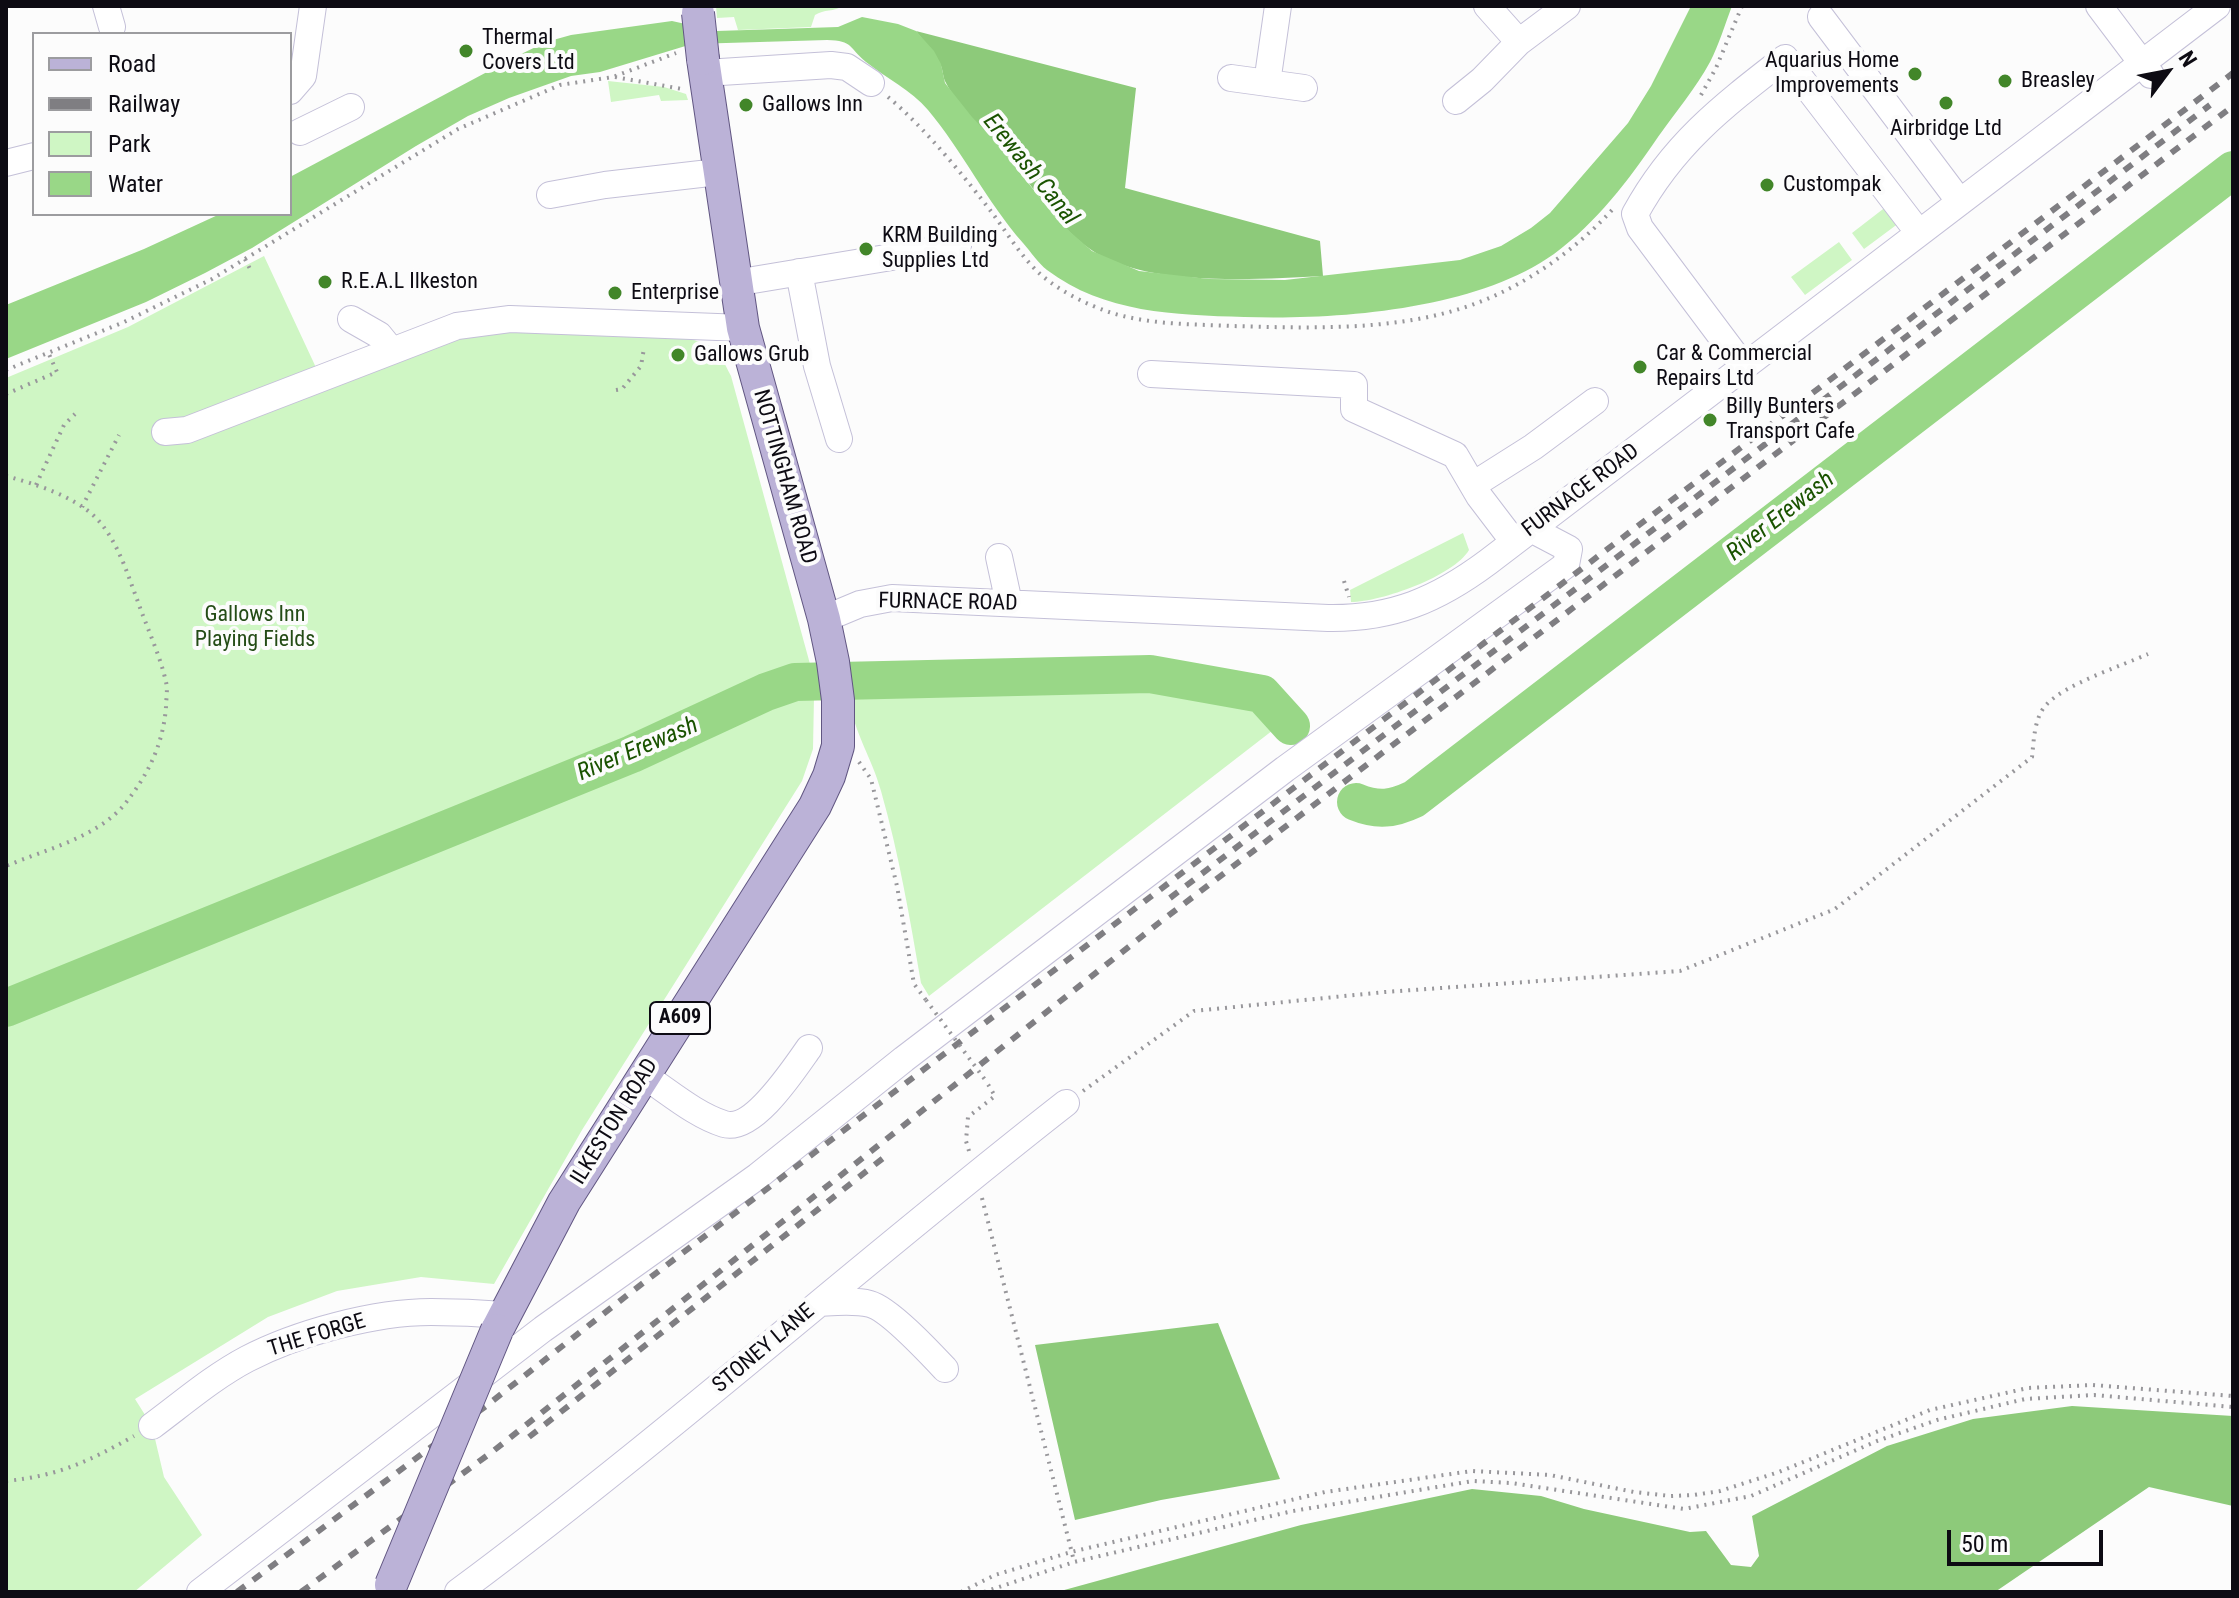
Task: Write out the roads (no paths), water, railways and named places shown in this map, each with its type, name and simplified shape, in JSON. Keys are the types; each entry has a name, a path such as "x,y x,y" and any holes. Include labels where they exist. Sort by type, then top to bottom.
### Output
{"main road":[{"name":"NOTTINGHAM ROAD","path":"698,9 696,69 718,172 743,328 824,619 833,662"},
{"name":"ILKESTON ROAD","path":"390,1589 501,1323 564,1202 815,806 838,746 838,700 833,662"}],"street":[{"path":"313,6 303,76 292,90 311,127 351,107"},
{"path":"1267,83 1278,6"},
{"path":"1487,6 1519,42"},
{"path":"2099,6 2147,69"},
{"name":"FURNACE ROAD","path":"824,619 860,604 920,589 1009,603 1328,618 1373,617 1410,607 1445,591 1523,535 1960,202 2147,69 2217,6"},
{"path":"1472,96 1519,42 1563,17"},
{"path":"1821,17 1960,202"},
{"path":"1744,367 1640,228 1635,214 1646,194 1686,142 1714,113 1785,58 1919,233"},
{"path":"696,69 831,65 847,67 871,83"},
{"path":"1231,78 1304,88"},
{"path":"6,163 32,156"},
{"path":"562,185 718,172"},
{"path":"735,283 958,246"},
{"path":"799,272 817,366 839,439"},
{"path":"351,319 379,335 392,351"},
{"path":"165,432 187,430 476,321 526,319 743,328"},
{"path":"200,1592 543,1329 758,1176 916,1049 1285,769 1566,565 1569,549 1523,535 1473,485 1455,455 1354,409 1354,385 1151,374"},
{"path":"1473,485 1533,447 1595,401"},
{"path":"999,557 1009,603"},
{"path":"643,1075 698,1111 725,1125 737,1124 774,1096 809,1048"},
{"name":"STONEY LANE","path":"458,1592 535,1535 1066,1103"},
{"path":"820,1303 847,1301 873,1304 919,1342 945,1369"},
{"name":"THE FORGE","path":"152,1426 246,1360 278,1345 352,1323 428,1312 501,1323"}],"water":[{"path":"1691,6 1732,6 1716,49 1692,91 1611,200 1584,229 1554,254 1522,273 1485,288 1405,308 1321,316 1218,316 1166,313 1116,303 1069,284 1047,270 998,211 928,110 846,43 827,40 692,44 600,72 571,76 468,116 252,248 205,273 146,302 6,359 6,305 216,216 292,216 292,176 517,56 546,42 571,35 672,21 717,31 838,27 862,17 898,24 916,31 934,51 945,83 1060,223 1092,251 1139,271 1209,279 1285,280 1460,260 1501,246 1550,213 1628,123 1651,86"}],"waterway":[{"name":"River Erewash","path":"1356,802 1385,808 1414,799 2233,170"},
{"name":"River Erewash","path":"6,1008 632,754 766,692 795,682 1150,674 1262,694 1291,726"}],"railway":[{"path":"237,1592 486,1406 630,1293 2233,73"},
{"path":"1170,898 2210,105"},
{"path":"301,1592 492,1452 1160,922 2233,106"},
{"path":"529,1437 887,1155"}],"place":[{"name":"Thermal Covers Ltd","path":"466,51"},
{"name":"Aquarius Home Improvements","path":"1915,74"},
{"name":"Breasley","path":"2005,81"},
{"name":"Airbridge Ltd","path":"1946,103"},
{"name":"Gallows Inn","path":"746,105"},
{"name":"Custompak","path":"1767,185"},
{"name":"KRM Building Supplies Ltd","path":"866,249"},
{"name":"R.E.A.L Ilkeston","path":"325,282"},
{"name":"Enterprise","path":"615,293"},
{"name":"Gallows Grub","path":"678,355"},
{"name":"Car & Commercial Repairs Ltd","path":"1640,367"},
{"name":"Billy Bunters Transport Cafe","path":"1710,420"}],"water label":[{"name":"Erewash Canal","path":"1030,170"}],"park label":[{"name":"Gallows Inn Playing Fields","path":"255,628"}]}
